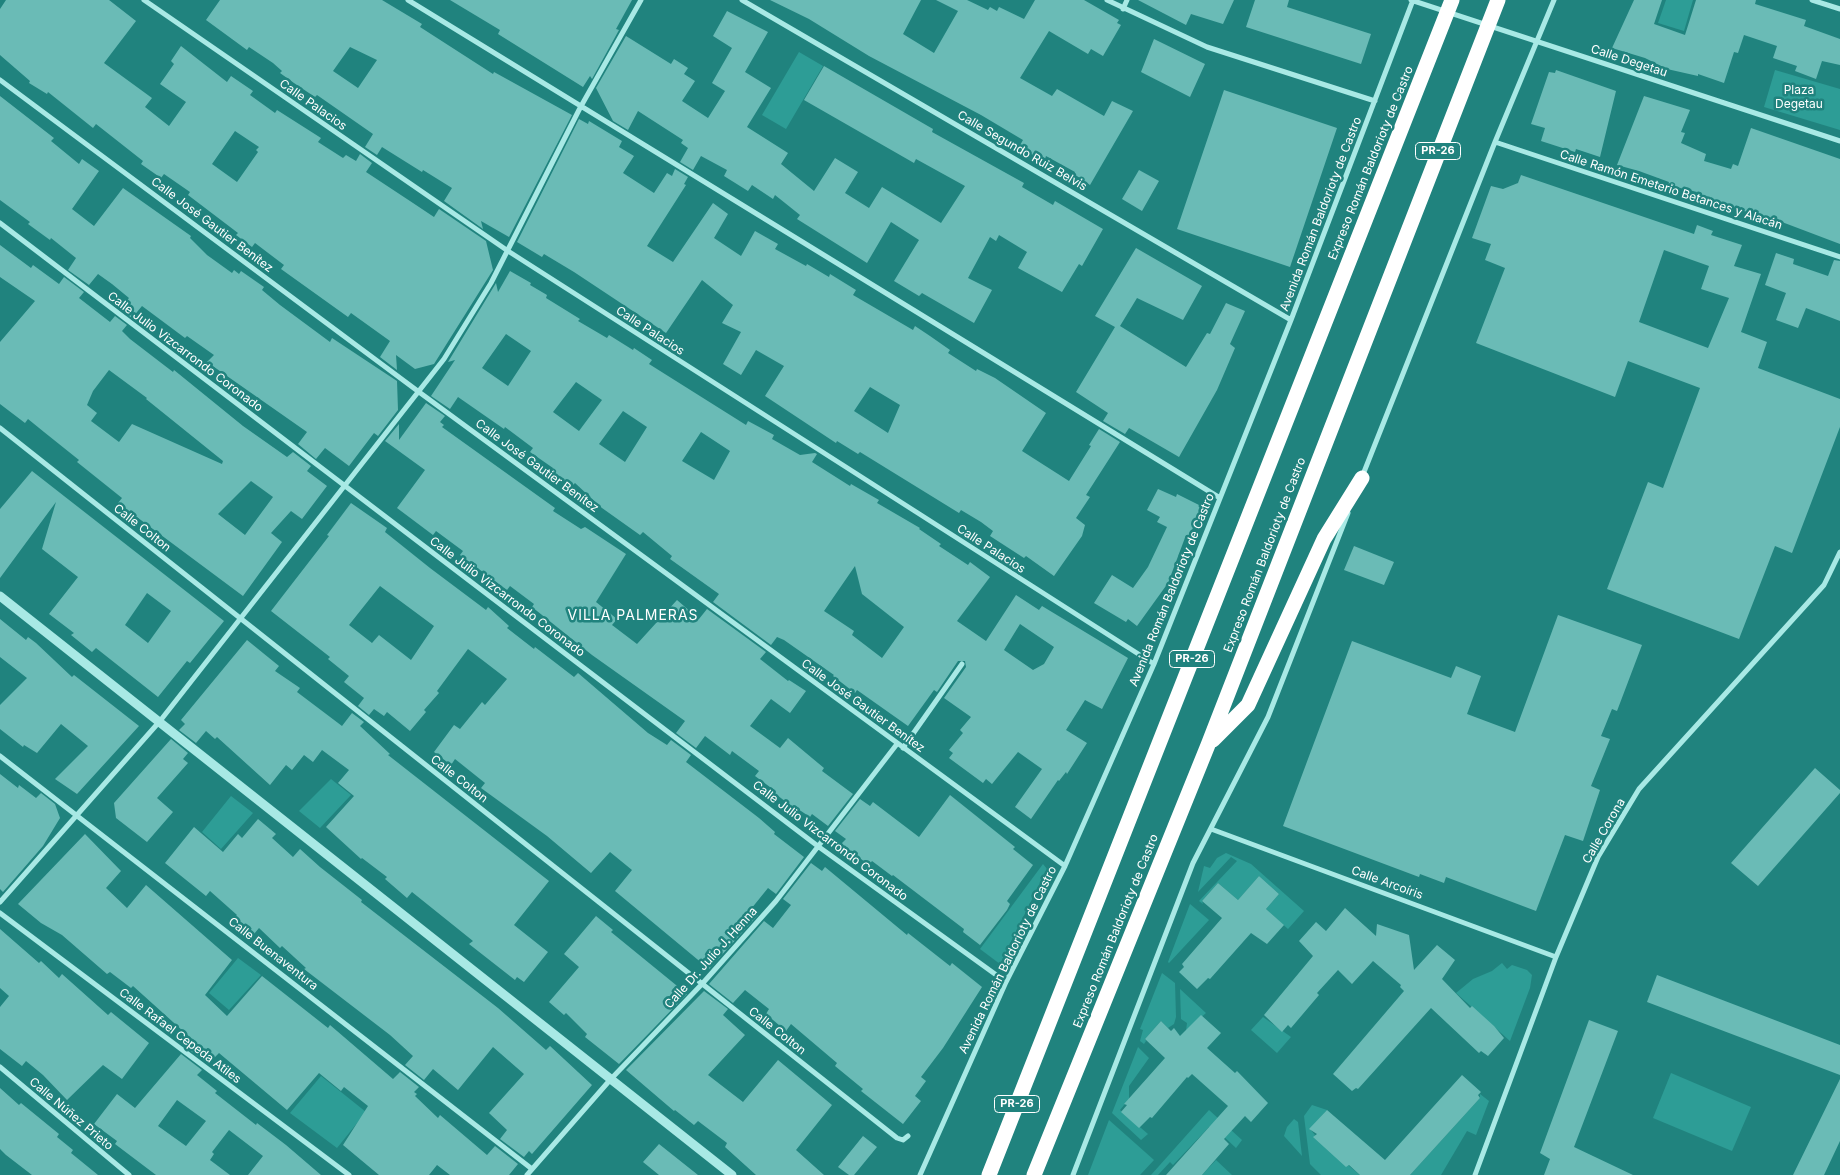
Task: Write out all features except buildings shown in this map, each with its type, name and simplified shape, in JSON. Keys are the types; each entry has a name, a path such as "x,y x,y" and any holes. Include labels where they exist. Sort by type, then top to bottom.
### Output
{"highway":[{"name":"Expreso Román Baldorioty de Castro","path":"990,1175 1452,0"},
{"name":"Expreso Román Baldorioty de Castro","path":"1034,1175 1208,745 1379,301 1498,0"},
{"path":"1208,745 1248,705 1324,539 1362,478"}],"street":[{"name":"Calle Palacios","path":"144,0 508,252 1154,664"},
{"path":"408,0 580,108 1220,498"},
{"path":"0,902 160,721 420,392 472,317 508,252 580,108 641,0"},
{"name":"Calle Segundo Ruiz Belvis","path":"742,0 1291,320"},
{"path":"1107,0 1207,47 1375,101"},
{"path":"1123,9 1127,0"},
{"name":"Avenida Román Baldorioty de Castro","path":"920,1175 1006,982 1064,866 1154,664 1291,320 1412,0"},
{"name":"Calle Degetau","path":"1412,0 1840,141"},
{"path":"1073,1175 1193,863 1268,717 1495,142 1554,0"},
{"path":"1812,0 1840,9"},
{"name":"Calle José Gautier Benítez","path":"0,80 896,744 1064,866"},
{"name":"Calle Ramón Emeterio Betances y Alacán","path":"1495,142 1840,257"},
{"name":"Calle Julio Vizcarrondo Coronado","path":"0,223 819,847 1006,982"},
{"name":"Calle Colton","path":"0,428 897,1138 903,1140 908,1136"},
{"name":"Calle Corona","path":"1475,1175 1556,957 1598,857 1639,789 1824,585 1840,552"},
{"path":"0,596 732,1175"},
{"path":"904,748 962,664"},
{"name":"Calle Dr. Julio J. Henna","path":"527,1175 610,1080 702,984 776,901 896,744"},
{"name":"Calle Buenaventura","path":"0,756 532,1169"},
{"name":"Calle Arcoíris","path":"1211,829 1556,957"},
{"name":"Calle Rafael Cepeda Atiles","path":"0,913 349,1175"},
{"name":"Calle Núñez Prieto","path":"0,1067 129,1175"}],"green space":[{"path":"1666,0 1693,0 1684,31 1658,23"},
{"path":"799,52 823,66 786,129 762,115"},
{"name":"Plaza Degetau","path":"1775,70 1840,89 1840,130 1764,107"},
{"path":"331,779 351,795 320,828 299,811"},
{"path":"231,796 253,813 221,849 202,832"},
{"path":"1226,853 1251,864 1304,911 1288,929 1266,909 1279,894 1259,876 1238,900 1218,883 1202,901 1203,904 1199,901 1237,861 1231,857 1198,892 1204,866 1210,868 1217,858"},
{"path":"1043,864 1047,869 1000,964 980,949"},
{"path":"1190,904 1209,920 1169,963 1168,962"},
{"path":"238,958 261,975 229,1010 209,993"},
{"path":"1502,963 1507,969 1512,965 1527,970 1532,975 1530,988 1510,1041 1456,993 1473,979 1492,971"},
{"path":"1162,973 1175,983 1176,1017 1174,1024 1168,1028 1161,1021 1145,1039 1144,1044 1140,1041 1143,1030 1140,1029"},
{"path":"1180,989 1206,1013 1186,1031 1187,1023 1181,1019"},
{"path":"1263,1017 1291,1037 1277,1053 1251,1030"},
{"path":"1138,1047 1149,1058 1129,1086 1129,1099 1120,1110 1148,1134 1141,1140 1112,1113"},
{"path":"1671,1073 1751,1107 1732,1151 1653,1118"},
{"path":"321,1076 366,1112 337,1148 290,1113"},
{"path":"1480,1094 1489,1101 1476,1135 1467,1131 1441,1175 1410,1175 1480,1098"},
{"path":"1312,1105 1327,1110 1310,1129 1315,1135 1314,1137 1360,1175 1321,1175 1310,1164 1304,1116"},
{"path":"1209,1110 1242,1140 1236,1148 1220,1133 1218,1134 1209,1127 1173,1165 1170,1162 1158,1175 1151,1175"},
{"path":"1294,1119 1298,1122 1302,1156 1284,1136 1287,1127"},
{"path":"1109,1120 1154,1160 1140,1175 1088,1175"},
{"path":"1216,1160 1232,1175 1202,1175"}],"district":[{"name":"VILLA PALMERAS","path":"633,616"}]}
